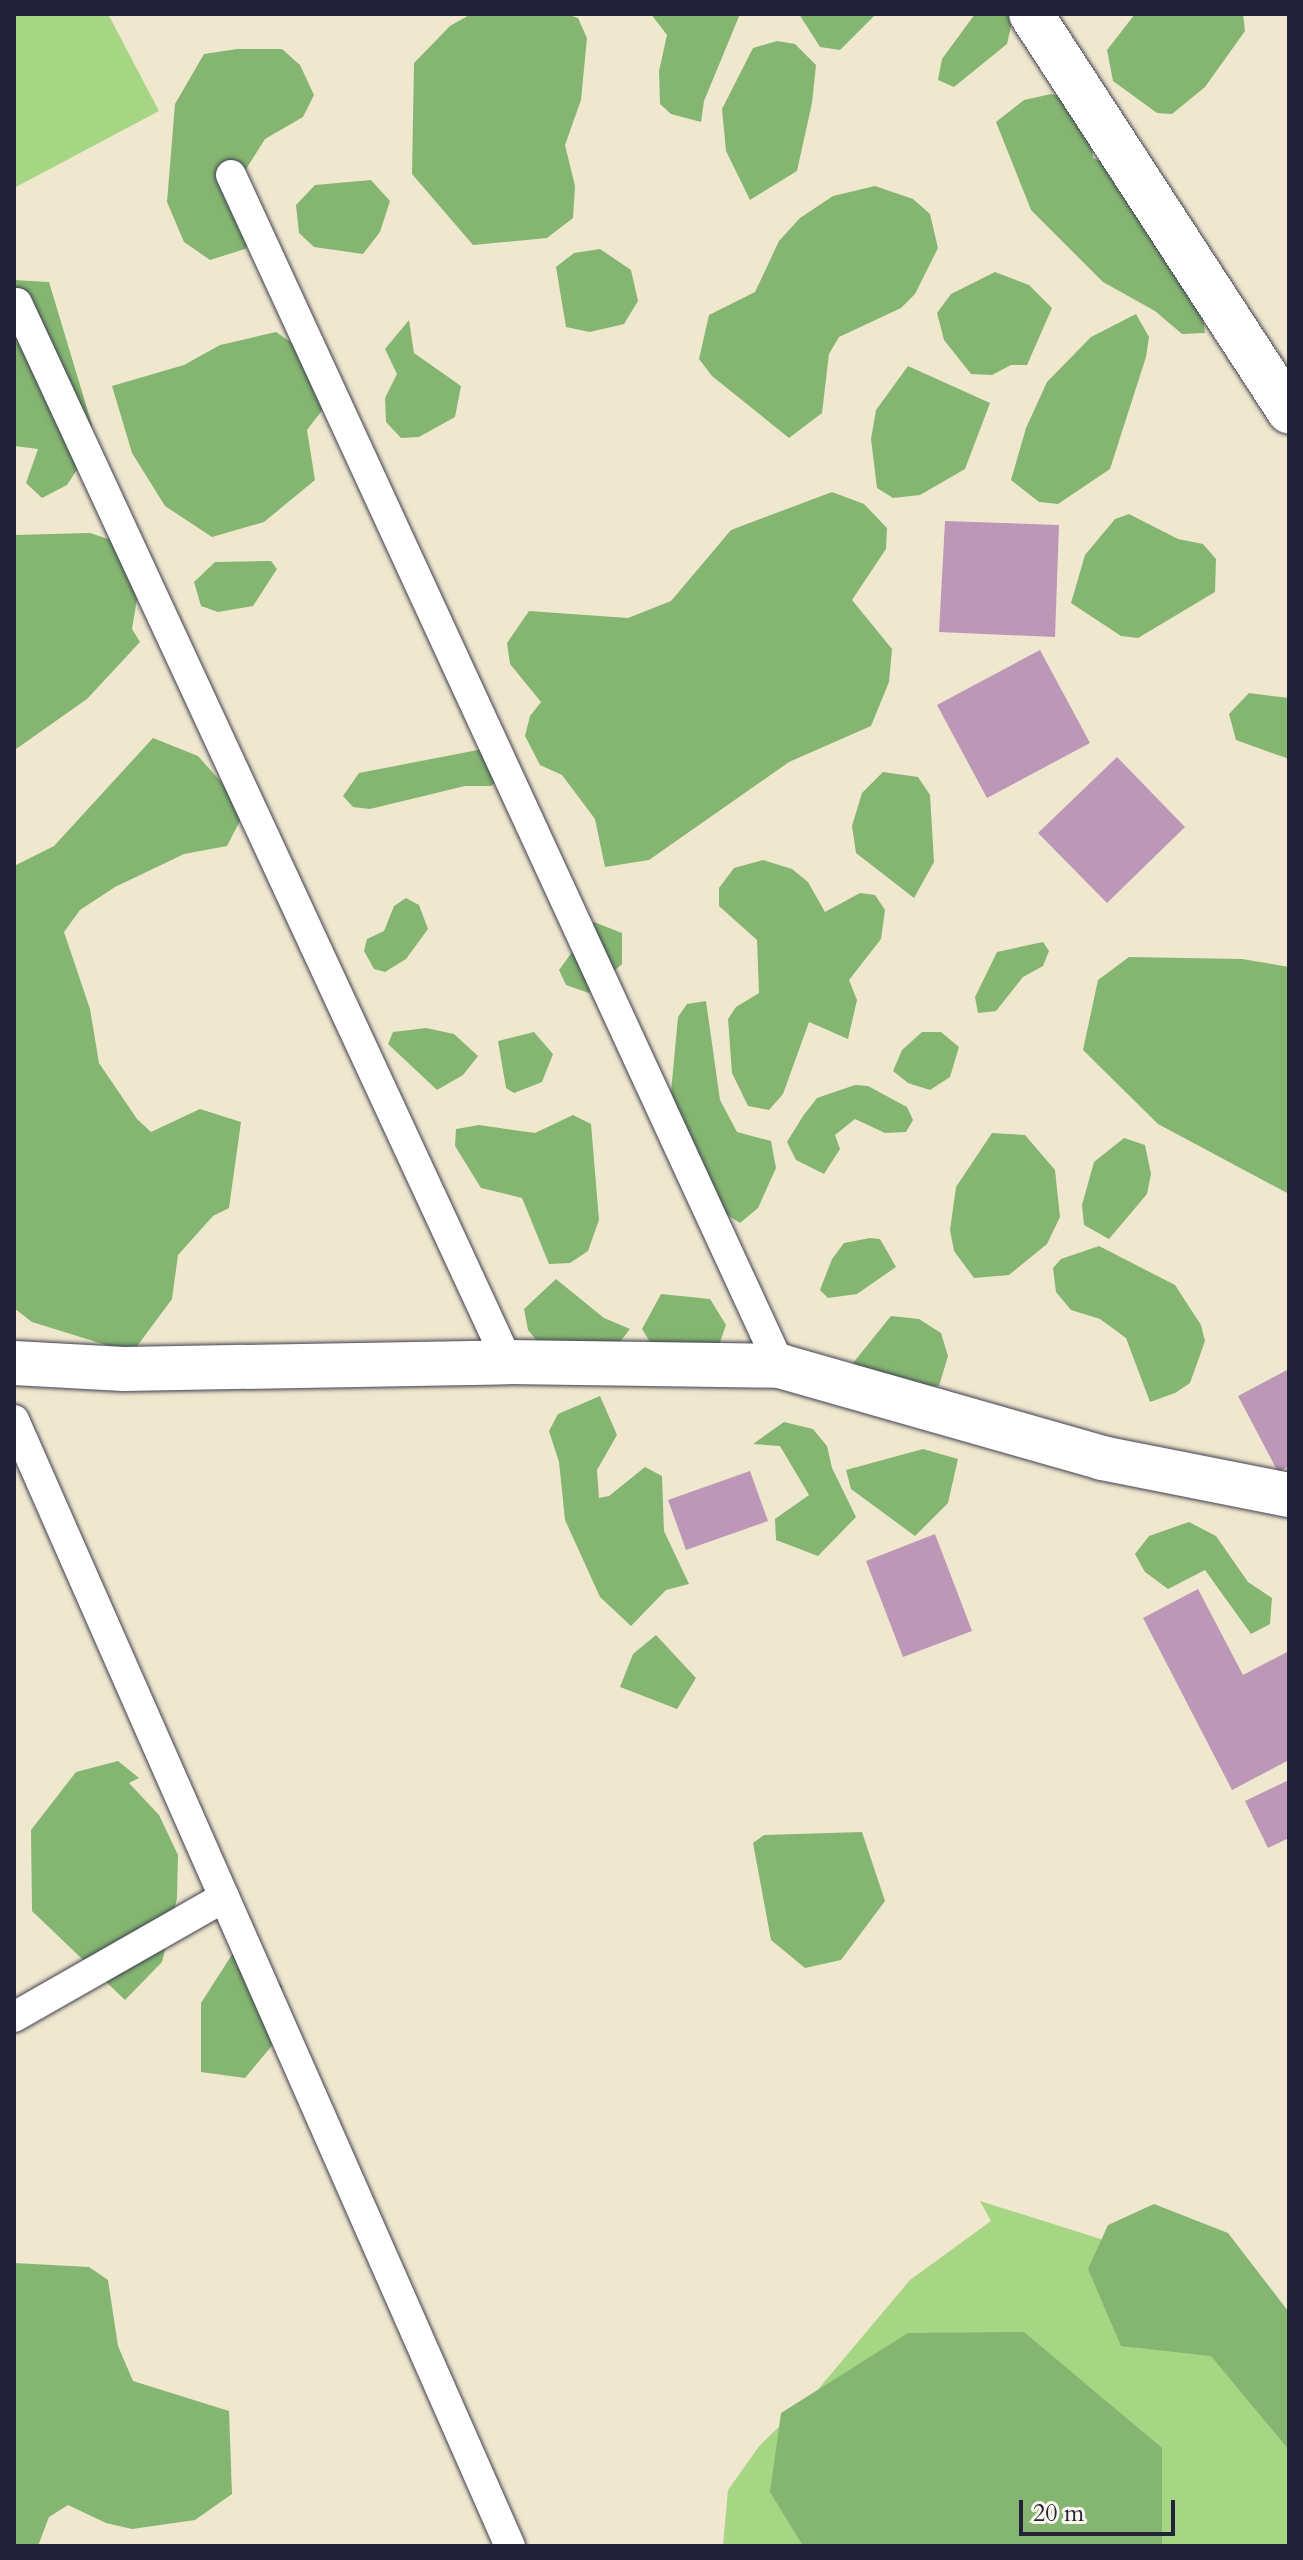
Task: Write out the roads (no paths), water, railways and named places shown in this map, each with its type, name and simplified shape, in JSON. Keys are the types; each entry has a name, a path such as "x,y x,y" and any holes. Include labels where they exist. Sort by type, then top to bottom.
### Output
{"street":[{"path":"1031,14 1289,412"},
{"path":"14,1363 124,1369 508,1362 780,1366 1102,1458 1289,1495"}],"lane":[{"path":"231,175 780,1366"},
{"path":"17,303 508,1362"},
{"path":"14,1420 510,2546"},
{"path":"14,2017 224,1897"}]}
